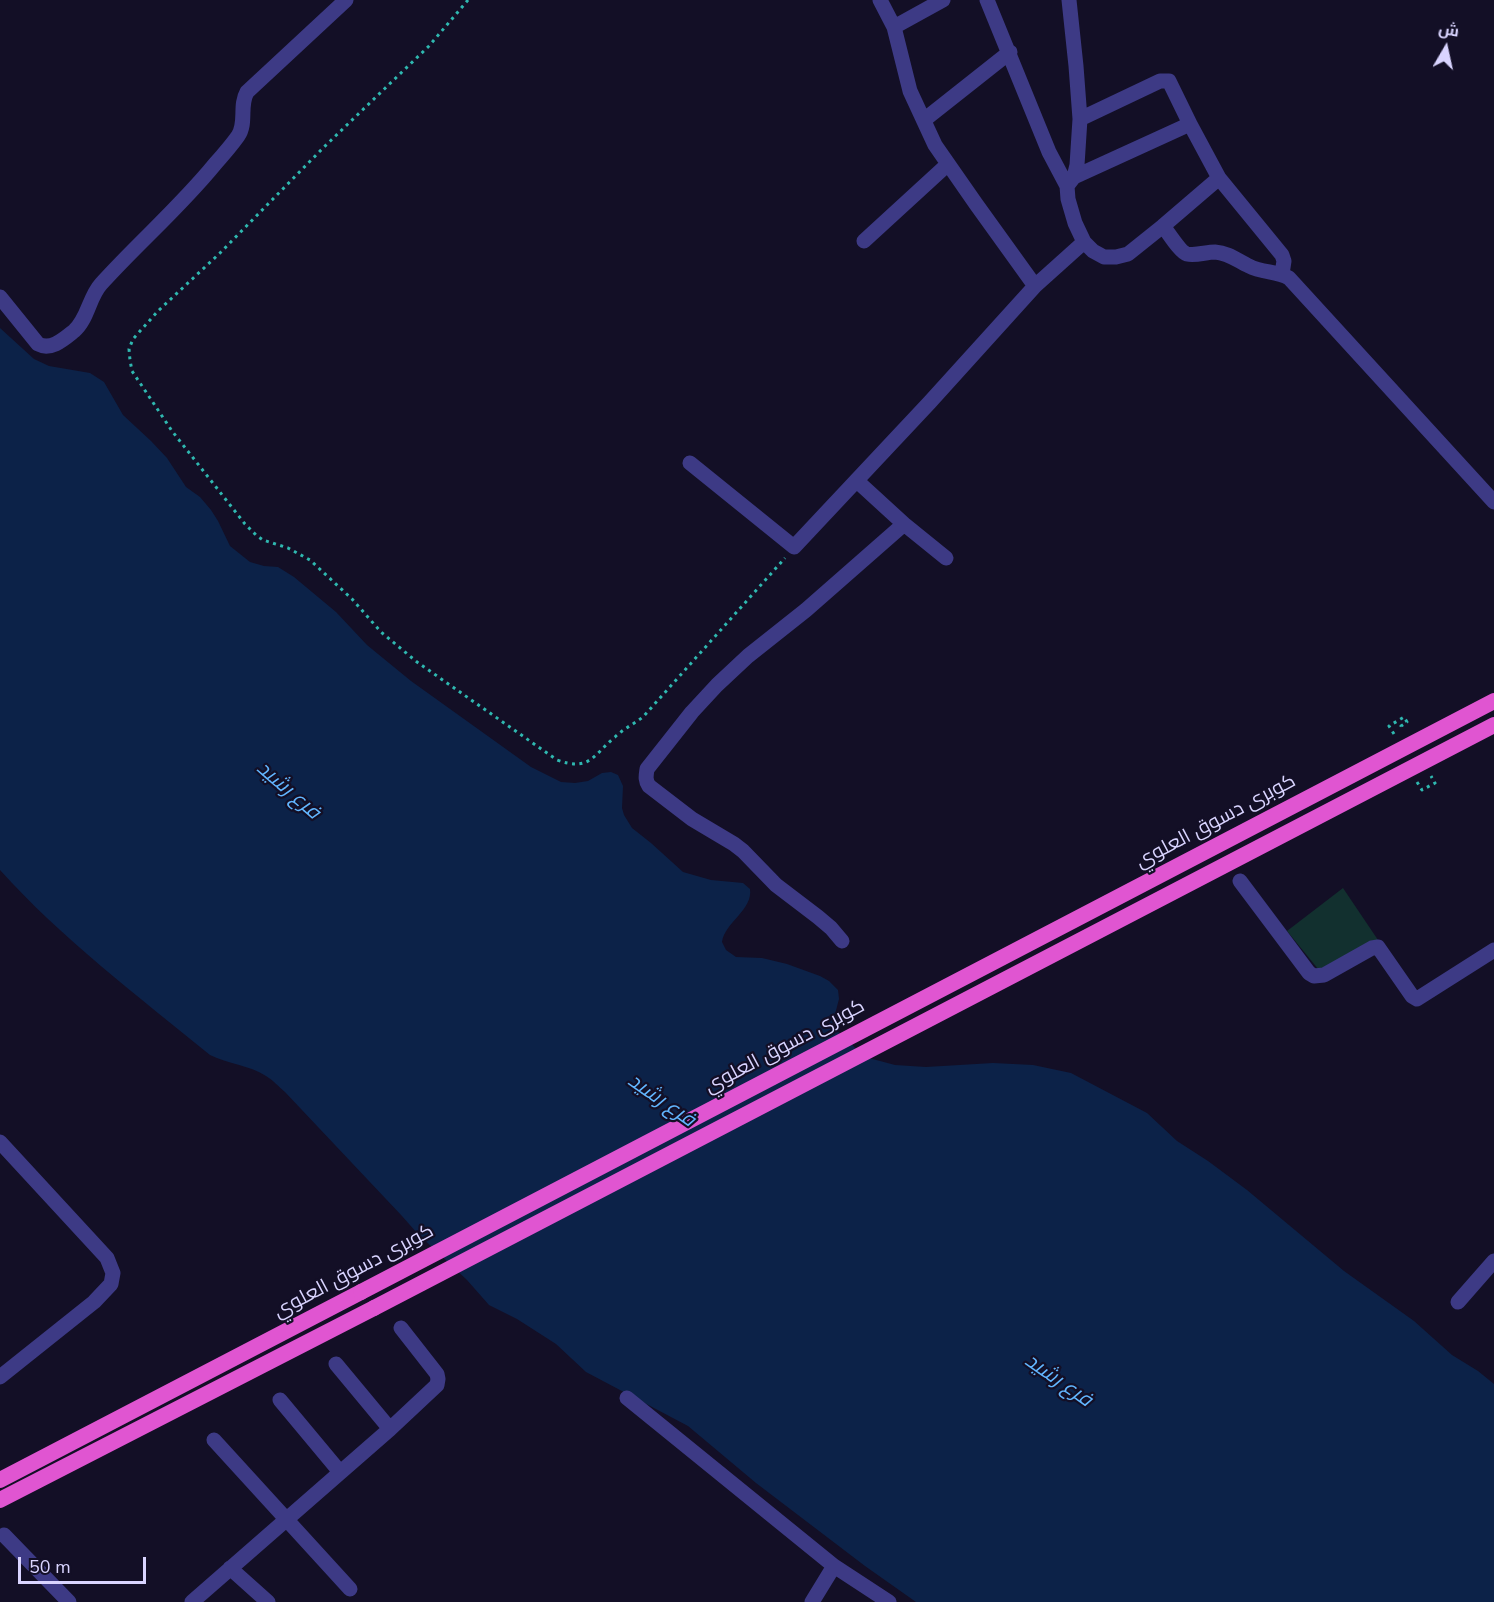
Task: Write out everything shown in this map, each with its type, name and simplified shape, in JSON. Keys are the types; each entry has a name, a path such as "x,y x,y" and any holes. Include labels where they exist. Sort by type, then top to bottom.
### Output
{"highway":[{"name":"كوبرى دسوق العلوي","path":"0,1480 1494,701"},
{"name":"كوبرى دسوق العلوي","path":"0,1500 374,1308 1494,724"}],"street":[{"path":"0,297 42,346 52,346 75,330 100,286 198,185 238,135 242,122 243,100 247,92 346,0"},
{"path":"880,0 894,27 910,91 936,145 1035,286"},
{"path":"894,27 943,0"},
{"path":"987,0 1049,152 1070,181"},
{"path":"1069,0 1077,66 1080,119 1079,150 1070,181 1068,199 1075,223 1084,242 1104,257 1128,254 1219,178"},
{"path":"924,120 1010,52"},
{"path":"1080,119 1160,81 1167,80 1171,83 1219,178 1282,255 1284,261 1282,274"},
{"path":"1070,181 1190,124"},
{"path":"864,241 948,164"},
{"path":"1163,226 1182,251 1187,254 1215,252 1226,254 1255,268 1282,274 1289,278 1494,502"},
{"path":"690,463 794,547 1035,286 1084,242"},
{"path":"857,481 946,558"},
{"path":"842,941 831,928 776,885 743,851 692,819 649,786 646,773 692,712 717,684 865,560 904,524"},
{"path":"1240,881 1309,973 1314,976 1324,975 1372,948 1378,947 1412,996 1417,999 1494,950"},
{"path":"0,1142 107,1258 113,1273 111,1284 94,1302 0,1377"},
{"path":"1458,1302 1494,1261"},
{"path":"192,1602 390,1429 438,1383 437,1374 401,1328"},
{"path":"336,1364 390,1429"},
{"path":"627,1398 834,1566 889,1602"},
{"path":"280,1400 340,1472"},
{"path":"214,1440 350,1589"},
{"path":"4,1535 69,1602"},
{"path":"812,1602 834,1566"},
{"path":"230,1568 268,1602"}],"path":[{"path":"468,0 429,46 323,148 220,253 158,310 133,339 129,349 135,375 172,431 256,535 310,560 352,599 381,632 417,662 557,760 570,765 588,762 614,737 643,717 794,547"},
{"path":"1389,726 1404,717 1407,722 1401,726"},
{"path":"1422,790 1435,783 1432,779"}],"green space":[{"path":"1343,888 1378,940 1323,975 1287,931"}],"water":[{"name":"فرع رشيد","path":"0,328 34,359 49,366 90,373 104,382 123,415 167,458 186,487 200,497 211,510 230,546 250,562 278,567 294,577 336,612 367,645 411,681 531,767 561,782 588,781 602,773 611,772 618,775 623,786 622,808 632,828 683,872 711,880 743,883 750,889 747,903 724,935 722,942 726,950 736,957 762,958 787,964 829,981 838,990 839,999 834,1018 837,1031 865,1057 895,1065 926,1067 993,1063 1033,1065 1071,1073 1147,1113 1177,1141 1247,1190 1344,1271 1414,1321 1452,1355 1494,1384 1494,1602 916,1602 756,1483 688,1426 586,1372 556,1344 517,1319 489,1305 467,1280 417,1233 274,1082 253,1069 210,1055 75,943 0,870"}]}
